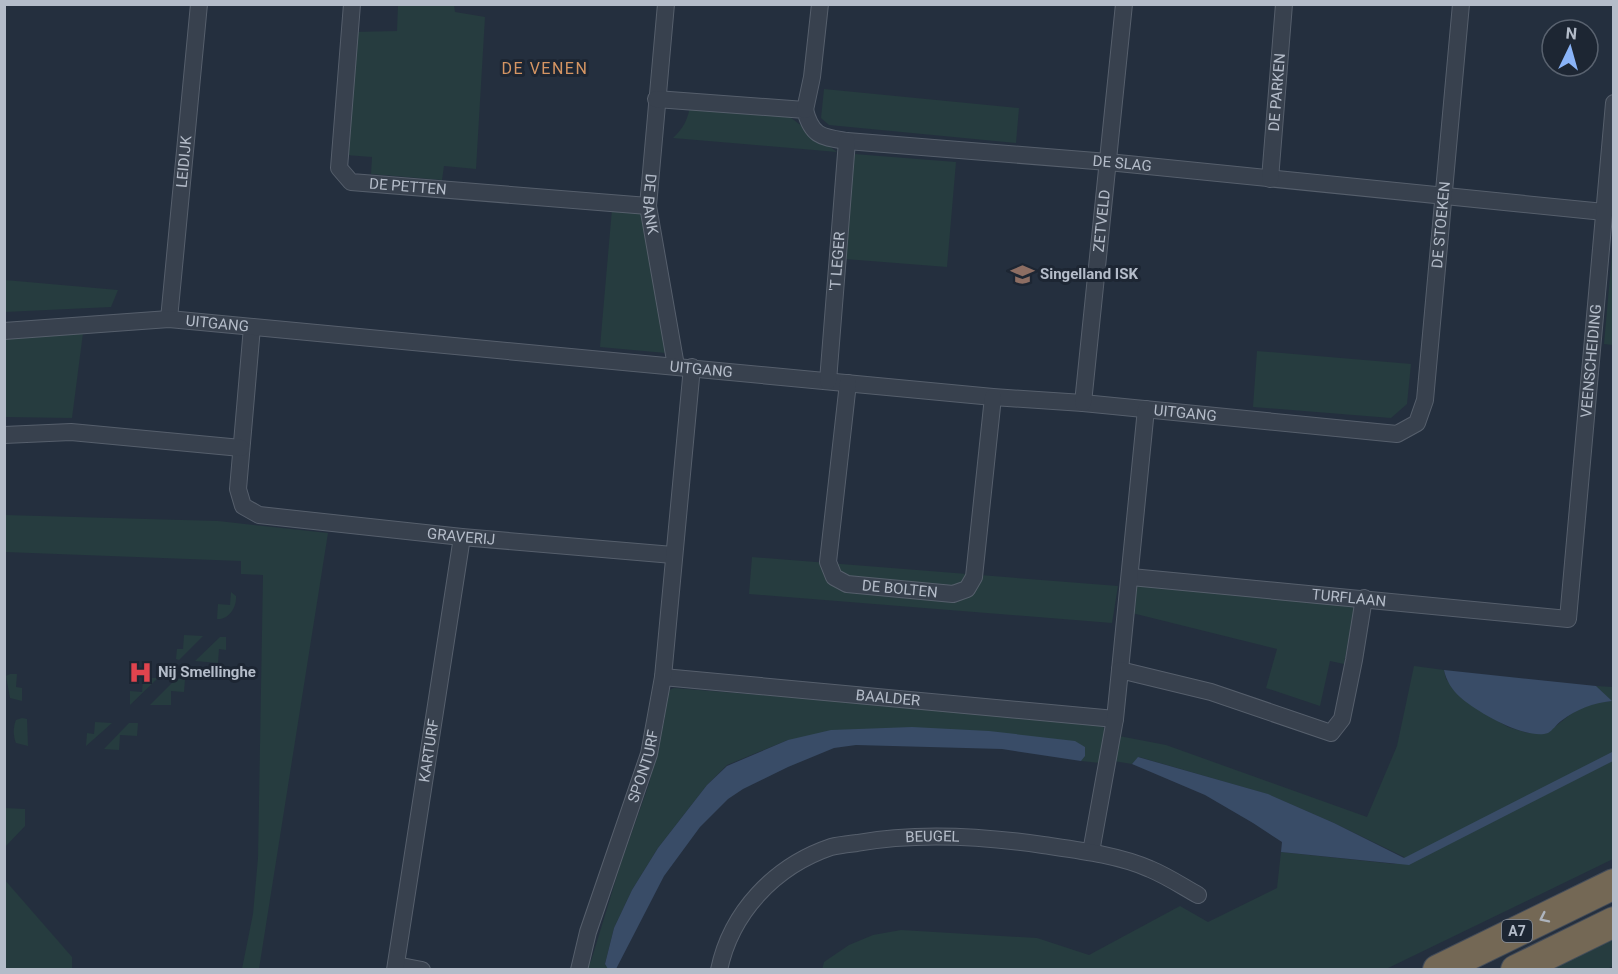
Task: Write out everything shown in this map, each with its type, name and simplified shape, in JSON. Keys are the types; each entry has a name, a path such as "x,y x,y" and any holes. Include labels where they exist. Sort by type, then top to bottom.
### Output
{"highway":[{"name":"A7","path":"1438,969 1614,884"},
{"name":"A7","path":"1516,969 1614,922"}],"street":[{"name":"LEIDIJK","path":"169,319 199,4"},
{"name":"DE PETTEN","path":"352,4 339,168 351,182 648,206"},
{"name":"DE BANK","path":"666,4 648,206 684,366"},
{"path":"656,99 805,110 812,77 820,4"},
{"name":"ZETVELD","path":"1083,403 1124,4"},
{"name":"DE PARKEN","path":"1270,178 1284,4"},
{"name":"DE STOEKEN","path":"1397,434 1417,423 1425,400 1461,4"},
{"name":"VEENSCHEIDING","path":"1568,619 1614,103"},
{"name":"DE SLAG","path":"805,110 809,124 818,135 847,141 1108,162 1604,212"},
{"name":"'T LEGER","path":"828,381 847,141"},
{"name":"UITGANG","path":"4,331 169,319 1397,434"},
{"name":"GRAVERIJ","path":"252,327 238,489 243,506 260,515 462,537 673,555"},
{"path":"673,555 684,366"},
{"name":"DE BOLTEN","path":"848,383 828,562 834,577 847,584 953,594 967,589 974,577 993,397"},
{"path":"1091,852 1115,719 1146,409"},
{"path":"4,435 71,432 241,448"},
{"name":"KARTURF","path":"422,969 396,967 462,537"},
{"name":"SPONTURF","path":"579,969 588,932 649,754 663,677 673,555"},
{"name":"TURFLAAN","path":"1131,577 1568,619"},
{"path":"1120,670 1211,692 1331,733 1341,719 1364,598"},
{"name":"BAALDER","path":"663,677 1115,719"},
{"name":"BEUGEL","path":"719,969 736,923 761,890 793,865 831,847 887,837 992,837 1091,852 1149,868 1198,895"}],"green space":[{"path":"398,5 454,5 455,12 485,17 476,169 444,166 442,180 371,174 372,157 345,155 353,32 397,31"},
{"path":"824,89 1019,108 1016,143 829,125 821,118"},
{"path":"690,104 783,112 837,152 673,138 685,123"},
{"path":"854,154 956,162 947,267 845,259"},
{"path":"612,209 641,212 666,353 600,347"},
{"path":"1613,243 1613,345 1604,344"},
{"path":"4,280 118,290 111,307 5,312"},
{"path":"83,333 72,418 5,417 4,339"},
{"path":"1257,351 1411,364 1407,404 1391,418 1253,407"},
{"path":"5,515 218,521 328,533 259,969 242,969 253,914 258,858 263,575 241,574 241,561 5,552"},
{"path":"752,557 1118,586 1112,623 749,594"},
{"path":"1134,584 1355,603 1344,664 1330,661 1320,706 1266,688 1277,649 1132,613"},
{"path":"231,592 236,596 234,608 229,615 217,619 218,604 230,605"},
{"path":"184,635 203,636 179,660 176,659 177,649 183,649"},
{"path":"220,637 226,637 226,650 219,649 218,663 195,661"},
{"path":"1414,666 1444,670 1446,679 1481,711 1508,727 1528,733 1547,733 1576,710 1611,701 1596,686 1613,687 1613,859 1386,969 822,970 824,962 849,945 873,935 901,930 1037,938 1089,955 1180,906 1208,922 1277,888 1281,852 1395,864 1404,857 1267,794 1139,757 1132,764 1114,761 1119,736 1166,745 1367,817 1397,746"},
{"path":"17,674 16,687 22,688 22,701 10,698 6,676"},
{"path":"143,678 158,678 130,705 130,691 142,692"},
{"path":"176,679 185,679 184,692 171,691 171,705 150,705"},
{"path":"674,688 1098,722 1106,730 1100,763 1081,761 1085,747 788,740 727,765 707,785 658,848 632,890 614,928 605,964 609,969 584,970 591,961 620,866 649,784 665,717 662,715 665,692"},
{"path":"27,719 28,746 16,743 14,737 16,720"},
{"path":"95,722 112,723 86,746 87,733 94,734"},
{"path":"129,723 138,723 137,736 120,735 119,750 104,749"},
{"path":"5,808 25,809 25,826 5,847"},
{"path":"4,879 72,957 72,969 5,969"},
{"path":"1613,934 1613,966 1607,969 1539,970"}],"water":[{"path":"1444,670 1596,686 1612,701 1579,710 1561,721 1548,733 1528,733 1489,717 1467,703 1452,688"},
{"path":"912,727 989,731 1075,741 1085,747 1085,756 1081,761 1002,749 856,745 834,748 788,767 728,799 700,827 664,876 616,969 608,969 605,964 614,928 632,890 658,848 707,785 727,766 788,740 831,730"},
{"path":"1614,751 1613,761 1409,865 1281,852 1282,842 1253,823 1205,795 1132,764 1138,757 1268,794 1334,823 1404,858"}],"place":[{"name":"Singelland ISK","path":"1022,274"},
{"name":"Nij Smellinghe","path":"140,672"}],"district":[{"name":"DE VENEN","path":"545,68"}]}
